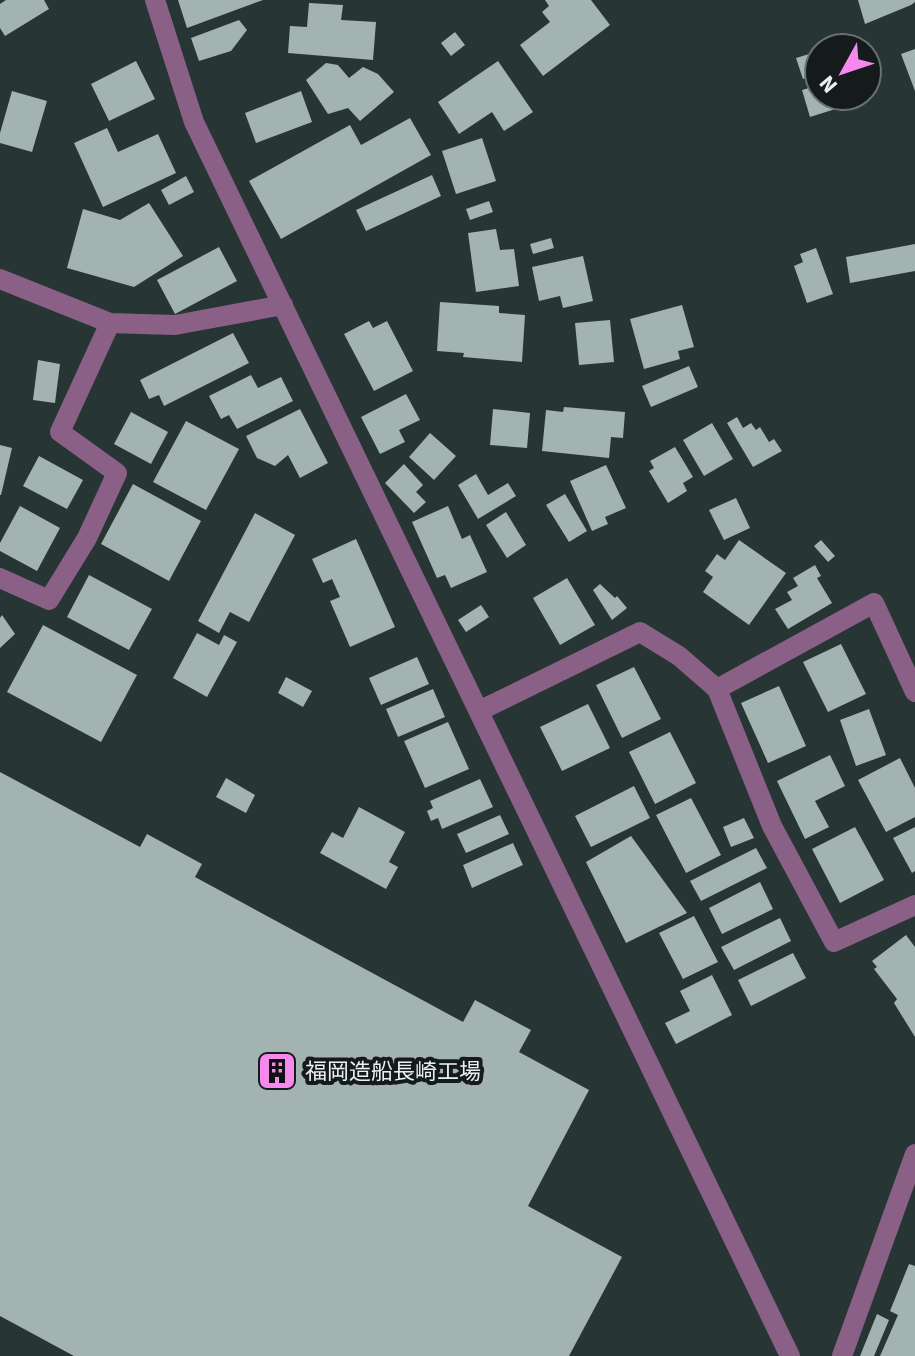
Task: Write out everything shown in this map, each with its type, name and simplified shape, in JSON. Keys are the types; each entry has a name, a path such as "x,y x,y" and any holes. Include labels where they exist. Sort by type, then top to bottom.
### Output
{"street":[{"path":"155,0 194,122 790,1356"},
{"path":"0,279 110,323 175,325 283,305"},
{"path":"0,578 49,600 87,538 117,473 60,432 110,323"},
{"path":"717,689 874,603 915,692"},
{"path":"479,711 640,632 679,656 717,689 772,826 834,942 915,905"},
{"path":"842,1356 915,1154"}],"building":[{"path":"6,0 44,0 49,9 5,36 0,28 0,4"},
{"path":"178,0 263,0 187,28"},
{"path":"545,0 591,0 610,25 543,76 520,45 550,22 542,12 549,6"},
{"path":"858,0 915,0 915,2 865,24"},
{"path":"309,3 343,5 341,20 376,22 373,60 288,53 290,26 307,27"},
{"path":"239,20 247,30 231,51 199,61 191,38"},
{"path":"455,32 465,45 451,56 441,43"},
{"path":"915,49 915,91 901,54"},
{"path":"803,56 803,79 796,58"},
{"path":"136,61 155,99 109,121 91,84"},
{"path":"498,61 533,112 504,131 492,112 459,134 438,102"},
{"path":"326,63 338,65 349,78 363,67 378,74 394,92 360,121 348,108 328,114 306,80"},
{"path":"12,91 47,101 32,152 0,143"},
{"path":"301,91 312,122 256,143 245,113"},
{"path":"809,112 826,112 810,117"},
{"path":"410,118 431,155 281,239 249,181 350,125 361,145"},
{"path":"107,128 118,152 158,134 176,173 103,207 74,143"},
{"path":"482,138 496,181 456,194 442,151"},
{"path":"432,175 441,196 366,231 356,210"},
{"path":"186,176 194,192 169,205 161,190"},
{"path":"489,201 493,212 470,220 466,209"},
{"path":"149,203 183,256 134,287 67,268 83,209 120,220"},
{"path":"496,229 500,250 514,249 519,286 476,292 468,233"},
{"path":"551,238 554,248 533,254 530,244"},
{"path":"915,244 915,271 850,283 846,257"},
{"path":"219,247 237,281 175,314 157,280"},
{"path":"816,248 833,294 807,303 794,266 803,262 800,254"},
{"path":"583,256 593,301 563,308 560,296 539,301 532,267"},
{"path":"440,302 499,306 499,313 525,315 522,362 463,357 464,353 437,351"},
{"path":"682,305 694,347 678,351 680,359 644,369 630,319"},
{"path":"610,320 614,362 579,365 575,323"},
{"path":"369,321 373,328 387,321 413,371 374,391 344,334"},
{"path":"233,333 249,363 164,406 159,395 149,399 140,380"},
{"path":"38,360 60,364 55,403 33,400"},
{"path":"689,366 698,387 651,407 642,386"},
{"path":"251,375 258,388 281,377 293,401 237,429 229,415 221,419 209,396"},
{"path":"406,394 420,420 399,430 405,442 380,454 361,417"},
{"path":"564,407 625,412 623,438 611,437 609,458 542,451 546,410 563,412"},
{"path":"300,409 328,463 300,478 288,455 275,466 257,458 246,436"},
{"path":"493,409 530,413 527,448 490,445"},
{"path":"131,412 168,432 151,464 114,444"},
{"path":"737,417 743,428 751,423 756,430 760,427 769,442 774,439 782,451 753,467 727,423"},
{"path":"186,421 239,449 206,510 153,482"},
{"path":"712,423 733,459 704,476 683,440"},
{"path":"430,433 456,456 434,480 409,457"},
{"path":"0,445 12,448 1,495 0,495"},
{"path":"675,447 693,477 683,483 687,491 668,503 649,471 654,468 650,461"},
{"path":"39,456 83,480 67,509 23,486"},
{"path":"404,464 423,485 416,492 426,502 414,513 385,483"},
{"path":"606,465 626,508 605,517 608,524 592,531 570,481"},
{"path":"476,474 488,495 508,483 516,496 478,519 458,485"},
{"path":"133,484 201,521 169,581 101,544"},
{"path":"565,494 587,531 569,542 546,505"},
{"path":"736,498 750,528 724,540 709,510"},
{"path":"20,506 60,528 37,571 0,551 0,543"},
{"path":"448,506 462,539 470,535 487,572 451,588 445,575 437,578 412,522"},
{"path":"506,512 526,545 507,558 486,525"},
{"path":"255,513 295,535 249,622 230,612 219,633 198,621"},
{"path":"356,539 395,627 350,647 330,601 340,597 332,579 323,583 312,559"},
{"path":"739,540 786,573 749,625 703,592 713,577 705,571 717,554 725,560"},
{"path":"821,540 835,556 828,562 814,546"},
{"path":"815,565 821,576 817,578 832,603 788,629 775,609 792,600 787,592 798,586 793,578"},
{"path":"89,575 152,609 129,650 67,617"},
{"path":"567,578 595,625 560,645 533,598"},
{"path":"600,584 627,608 612,620 593,590"},
{"path":"481,605 489,617 466,632 458,620"},
{"path":"2,615 15,634 0,648 0,618"},
{"path":"43,625 137,675 101,742 7,692"},
{"path":"197,633 219,645 224,635 237,642 207,697 173,678"},
{"path":"841,644 866,694 828,712 803,662"},
{"path":"417,657 429,684 381,705 369,678"},
{"path":"634,667 661,719 622,738 596,685"},
{"path":"286,677 312,691 303,707 278,693"},
{"path":"779,686 806,746 768,763 741,703"},
{"path":"433,689 445,717 398,737 386,709"},
{"path":"588,704 610,748 562,771 540,727"},
{"path":"869,709 886,755 856,766 840,720"},
{"path":"448,722 469,769 425,788 404,741"},
{"path":"670,732 696,783 655,804 629,752"},
{"path":"830,755 845,786 815,801 829,827 805,839 777,781"},
{"path":"900,758 915,788 915,817 886,832 858,780"},
{"name":"福岡造船長崎工場","path":"0,772 140,847 147,834 202,864 195,877 463,1022 475,1000 531,1030 519,1052 589,1090 528,1206 622,1257 569,1356 74,1356 0,1316"},
{"path":"226,778 255,795 246,813 216,797"},
{"path":"480,779 493,807 442,829 438,818 431,821 427,811 433,808 430,801"},
{"path":"634,786 650,818 591,847 575,816"},
{"path":"691,798 721,855 686,873 656,815"},
{"path":"359,807 405,832 389,862 398,867 386,889 320,853 332,832 343,838"},
{"path":"500,815 509,834 466,853 457,834"},
{"path":"744,818 754,838 731,847 723,827"},
{"path":"855,827 884,880 840,903 812,849"},
{"path":"915,827 915,871 912,873 893,838"},
{"path":"631,836 687,913 626,943 586,862"},
{"path":"513,843 523,865 472,888 463,865"},
{"path":"756,848 767,868 701,901 690,881"},
{"path":"760,882 773,909 722,934 709,908"},
{"path":"694,916 718,962 683,979 659,933"},
{"path":"780,918 791,941 734,970 721,947"},
{"path":"906,935 915,947 915,1037 894,1003 897,999 874,969 877,967 872,961"},
{"path":"793,953 806,978 751,1006 738,980"},
{"path":"712,975 732,1015 676,1044 665,1023 690,1011 680,991"},
{"path":"909,1264 915,1266 915,1356 880,1356 898,1315 890,1311"},
{"path":"877,1314 889,1320 874,1356 860,1356"}],"place":[{"name":"福岡造船長崎工場","path":"277,1071"}]}
